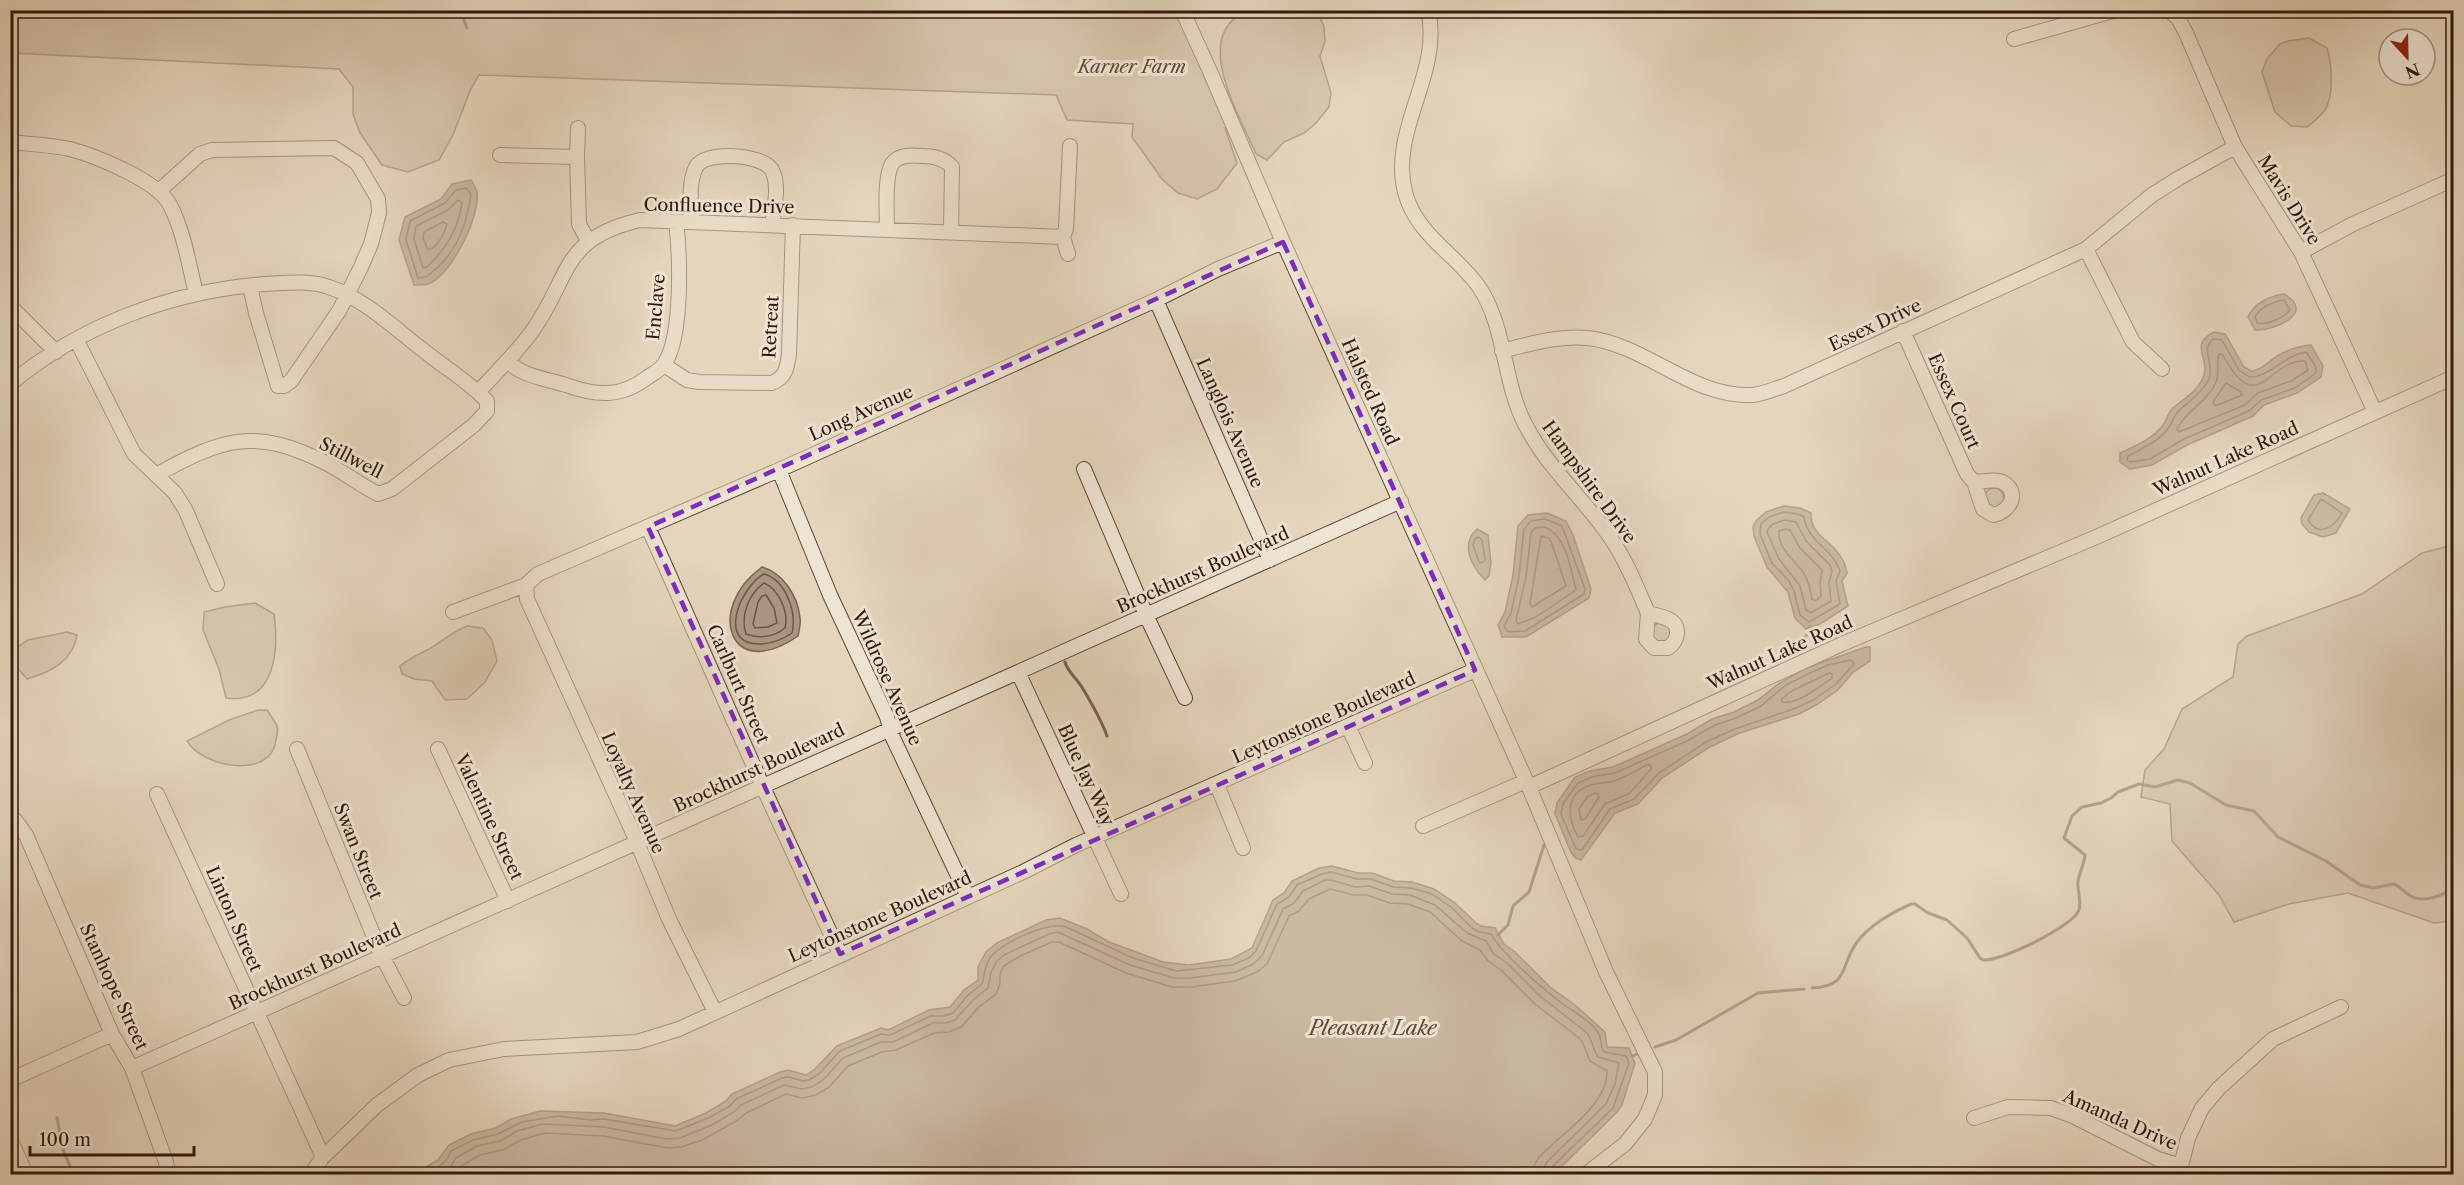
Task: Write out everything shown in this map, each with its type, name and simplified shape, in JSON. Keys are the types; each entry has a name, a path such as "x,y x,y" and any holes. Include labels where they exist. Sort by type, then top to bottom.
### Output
{"street":[{"name":"Halsted Road","path":"1182,10 1282,242 1527,784"},
{"name":"Hampshire Drive","path":"1428,10 1432,39 1427,64 1402,148 1405,191 1418,223 1479,288 1489,306 1516,406 1525,425 1537,445 1612,538 1648,613"},
{"path":"2014,39 2116,10"},
{"name":"Mavis Drive","path":"2168,10 2178,18 2186,33 2235,147 2301,252 2375,412"},
{"path":"578,128 579,224 588,241"},
{"path":"10,142 72,150 120,169 159,191 170,203 179,228 196,294"},
{"path":"1068,254 1063,237 1066,229 1070,146"},
{"name":"Essex Drive","path":"1502,351 1536,342 1588,338 1647,359 1705,387 1733,395 1755,395 1784,386 2086,249 2152,195 2235,147"},
{"path":"159,191 200,154 212,150 334,148 357,163 378,199 379,213 371,244 326,331 291,381 284,387 278,386 250,286"},
{"path":"500,155 577,157"},
{"path":"887,230 888,189 892,164 899,158 914,155 938,158 947,161 952,167 951,232"},
{"path":"692,222 691,193 696,168 700,162 715,157 746,158 763,161 773,172 775,195 772,225"},
{"path":"2301,252 2353,224 2454,178"},
{"name":"Confluence Drive","path":"478,392 530,334 576,253 588,241 617,226 640,220 1063,237"},
{"name":"Enclave","path":"507,362 526,374 592,393 606,394 628,390 664,365 670,352 677,317 676,221"},
{"name":"Retreat","path":"664,365 687,380 699,382 772,383 780,380 786,371 789,354 793,225"},
{"name":"Long Avenue","path":"453,612 526,585 538,574 779,470 1156,300 1218,269 1282,242"},
{"path":"2086,249 2133,342 2162,369"},
{"path":"10,384 56,352 103,326 141,309 227,287 288,283 328,286 372,310 467,381 478,392"},
{"name":"Langlois Avenue","path":"1156,300 1270,560"},
{"path":"10,306 56,352"},
{"name":"Essex Court","path":"1903,331 1967,474 1974,482"},
{"path":"76,341 134,454 176,493 217,584"},
{"name":"Walnut Lake Road","path":"1423,826 1527,784 1842,644 2094,538 2454,377"},
{"name":"Stillwell","path":"156,475 184,459 215,446 242,440 263,440 327,463 378,494 392,489 474,425 487,411 487,401 478,392"},
{"path":"1084,469 1146,615 1185,698"},
{"name":"Wildrose Avenue","path":"779,470 830,595 968,897"},
{"name":"Brockhurst Boulevard","path":"132,1068 1401,501"},
{"name":"Carlburt Street","path":"648,527 840,954"},
{"name":"Loyalty Avenue","path":"526,585 527,599 669,919 715,1012"},
{"name":"Leytonstone Boulevard","path":"311,1174 323,1157 377,1105 418,1075 449,1060 504,1048 637,1042 679,1029 1096,837 1475,670"},
{"name":"Blue Jay Way","path":"1018,672 1121,894"},
{"path":"1348,726 1365,763"},
{"name":"Swan Street","path":"297,749 382,956 404,998"},
{"name":"Valentine Street","path":"438,749 508,901"},
{"path":"1527,784 1606,972 1655,1072 1655,1095 1646,1119 1625,1144 1586,1174"},
{"path":"1217,785 1243,848"},
{"name":"Linton Street","path":"157,794 323,1157"},
{"name":"Stanhope Street","path":"13,820 26,835 112,1034 132,1068 166,1162 168,1174"},
{"path":"2180,1170 2188,1138 2202,1108 2220,1088 2273,1039 2341,1006"},
{"path":"10,1080 112,1034"},
{"name":"Amanda Drive","path":"1974,1118 2008,1107 2051,1108 2073,1116 2180,1170"},
{"path":"10,1139 26,1174"}],"highlighted area":[{"path":"1283,242 1475,670 840,954 648,527"}],"green space":[{"name":"Karner Farm","path":"34,10 1183,11 1235,128 1225,128 1237,163 1217,189 1197,199 1178,193 1162,179 1132,137 1133,124 1067,120 1056,95 479,75 470,91 453,135 439,160 408,172 382,165 360,133 353,114 353,87 339,69 11,53 11,21"},
{"path":"1273,10 1316,11 1324,26 1325,42 1320,56 1331,93 1329,107 1316,123 1304,133 1284,142 1267,160 1256,154 1232,101 1221,61 1221,42 1227,26 1241,14"},
{"path":"2309,38 2327,48 2331,71 2330,96 2325,110 2307,127 2291,126 2275,112 2262,72 2267,59 2280,44"},
{"path":"1994,488 2001,491 2004,498 2001,505 1994,508 1987,505 1984,498 1987,491"},
{"path":"2453,545 2453,921 2434,923 2348,893 2289,904 2234,922 2219,895 2172,841 2170,804 2141,797 2145,770 2164,749 2182,709 2233,677 2238,644 2247,636 2362,594 2422,553"},
{"path":"255,603 274,614 276,643 271,672 255,693 243,698 226,698 219,669 203,630 204,612"},
{"path":"1661,623 1668,626 1671,633 1668,640 1661,643 1654,640 1651,633 1654,626"},
{"path":"467,626 483,628 492,640 497,661 485,682 467,699 445,700 432,681 414,679 402,674 400,666 404,663"},
{"path":"67,632 77,635 75,644 66,659 52,669 27,679 13,663 16,648 28,640"},
{"path":"258,710 267,710 277,728 272,752 263,761 236,766 222,763 196,751 187,741 229,720"}],"water":[{"path":"471,180 477,191 477,203 462,244 446,270 437,279 428,284 414,285 399,240 405,217 441,199 452,184"},
{"path":"2284,294 2293,301 2296,308 2294,314 2281,324 2255,330 2248,317 2254,308 2273,296"},
{"path":"2214,332 2225,334 2244,367 2251,371 2262,367 2285,352 2311,345 2323,366 2321,377 2297,393 2264,405 2253,416 2187,445 2152,465 2130,469 2120,462 2120,453 2154,434 2163,425 2169,412 2202,381 2205,368 2201,346 2203,341"},
{"path":"2323,493 2350,509 2336,533 2323,537 2309,532 2302,524 2301,518 2314,495"},
{"path":"1784,506 1800,508 1811,513 1814,527 1838,553 1847,573 1842,581 1848,606 1820,624 1806,629 1795,618 1788,592 1767,567 1754,536 1753,527 1756,521 1766,512"},
{"path":"1547,513 1566,521 1573,535 1591,589 1589,598 1526,637 1502,637 1498,625 1505,612 1513,575 1518,526 1528,515"},
{"path":"1477,529 1488,535 1491,563 1489,576 1485,580 1475,568 1469,555 1469,541"},
{"path":"762,567 777,574 788,586 799,610 800,625 798,636 774,648 755,651 741,646 733,635 730,620 734,602 744,584"},
{"path":"1870,647 1870,661 1853,672 1838,690 1799,714 1737,734 1708,748 1662,778 1638,804 1615,813 1581,860 1571,852 1555,814 1557,803 1575,777 1590,771 1613,767 1687,734 1712,719 1734,712 1758,700 1778,684 1806,668"},
{"name":"Pleasant Lake","path":"1332,866 1358,873 1372,873 1394,881 1412,882 1434,889 1455,903 1481,926 1495,928 1504,944 1550,987 1575,1005 1605,1032 1607,1047 1629,1048 1635,1063 1622,1105 1554,1174 414,1174 438,1160 449,1145 471,1134 496,1128 511,1119 540,1111 604,1113 675,1126 706,1113 726,1101 732,1094 780,1072 788,1070 806,1075 837,1046 881,1028 888,1030 929,1010 950,1007 964,990 978,980 978,967 986,952 997,943 1046,920 1060,918 1087,929 1109,942 1163,962 1189,965 1231,959 1252,948 1273,900 1284,893 1292,881 1319,868"}],"waterway":[{"path":"460,10 467,28"},
{"path":"1802,659 1798,647 1810,626"},
{"path":"1065,662 1093,706 1107,736"},
{"path":"1812,988 1833,983 1838,979 1851,951 1862,936 1881,920 1911,904 1947,920 1967,938 1983,960 2020,949 2064,925 2074,917 2080,907 2078,882 2085,855 2064,838 2072,816 2082,807 2101,803 2118,792 2139,784 2155,787 2178,780 2190,783 2226,805 2254,811 2278,837 2326,861 2360,885 2373,888 2394,884 2414,898 2420,899 2438,896 2454,887"},
{"path":"1498,935 1508,925 1513,906 1529,892 1544,845"},
{"path":"1655,1047 1676,1040 1758,993 1804,989"},
{"path":"1633,1056 1637,1054"},
{"path":"57,1118 63,1149 73,1174"}]}
